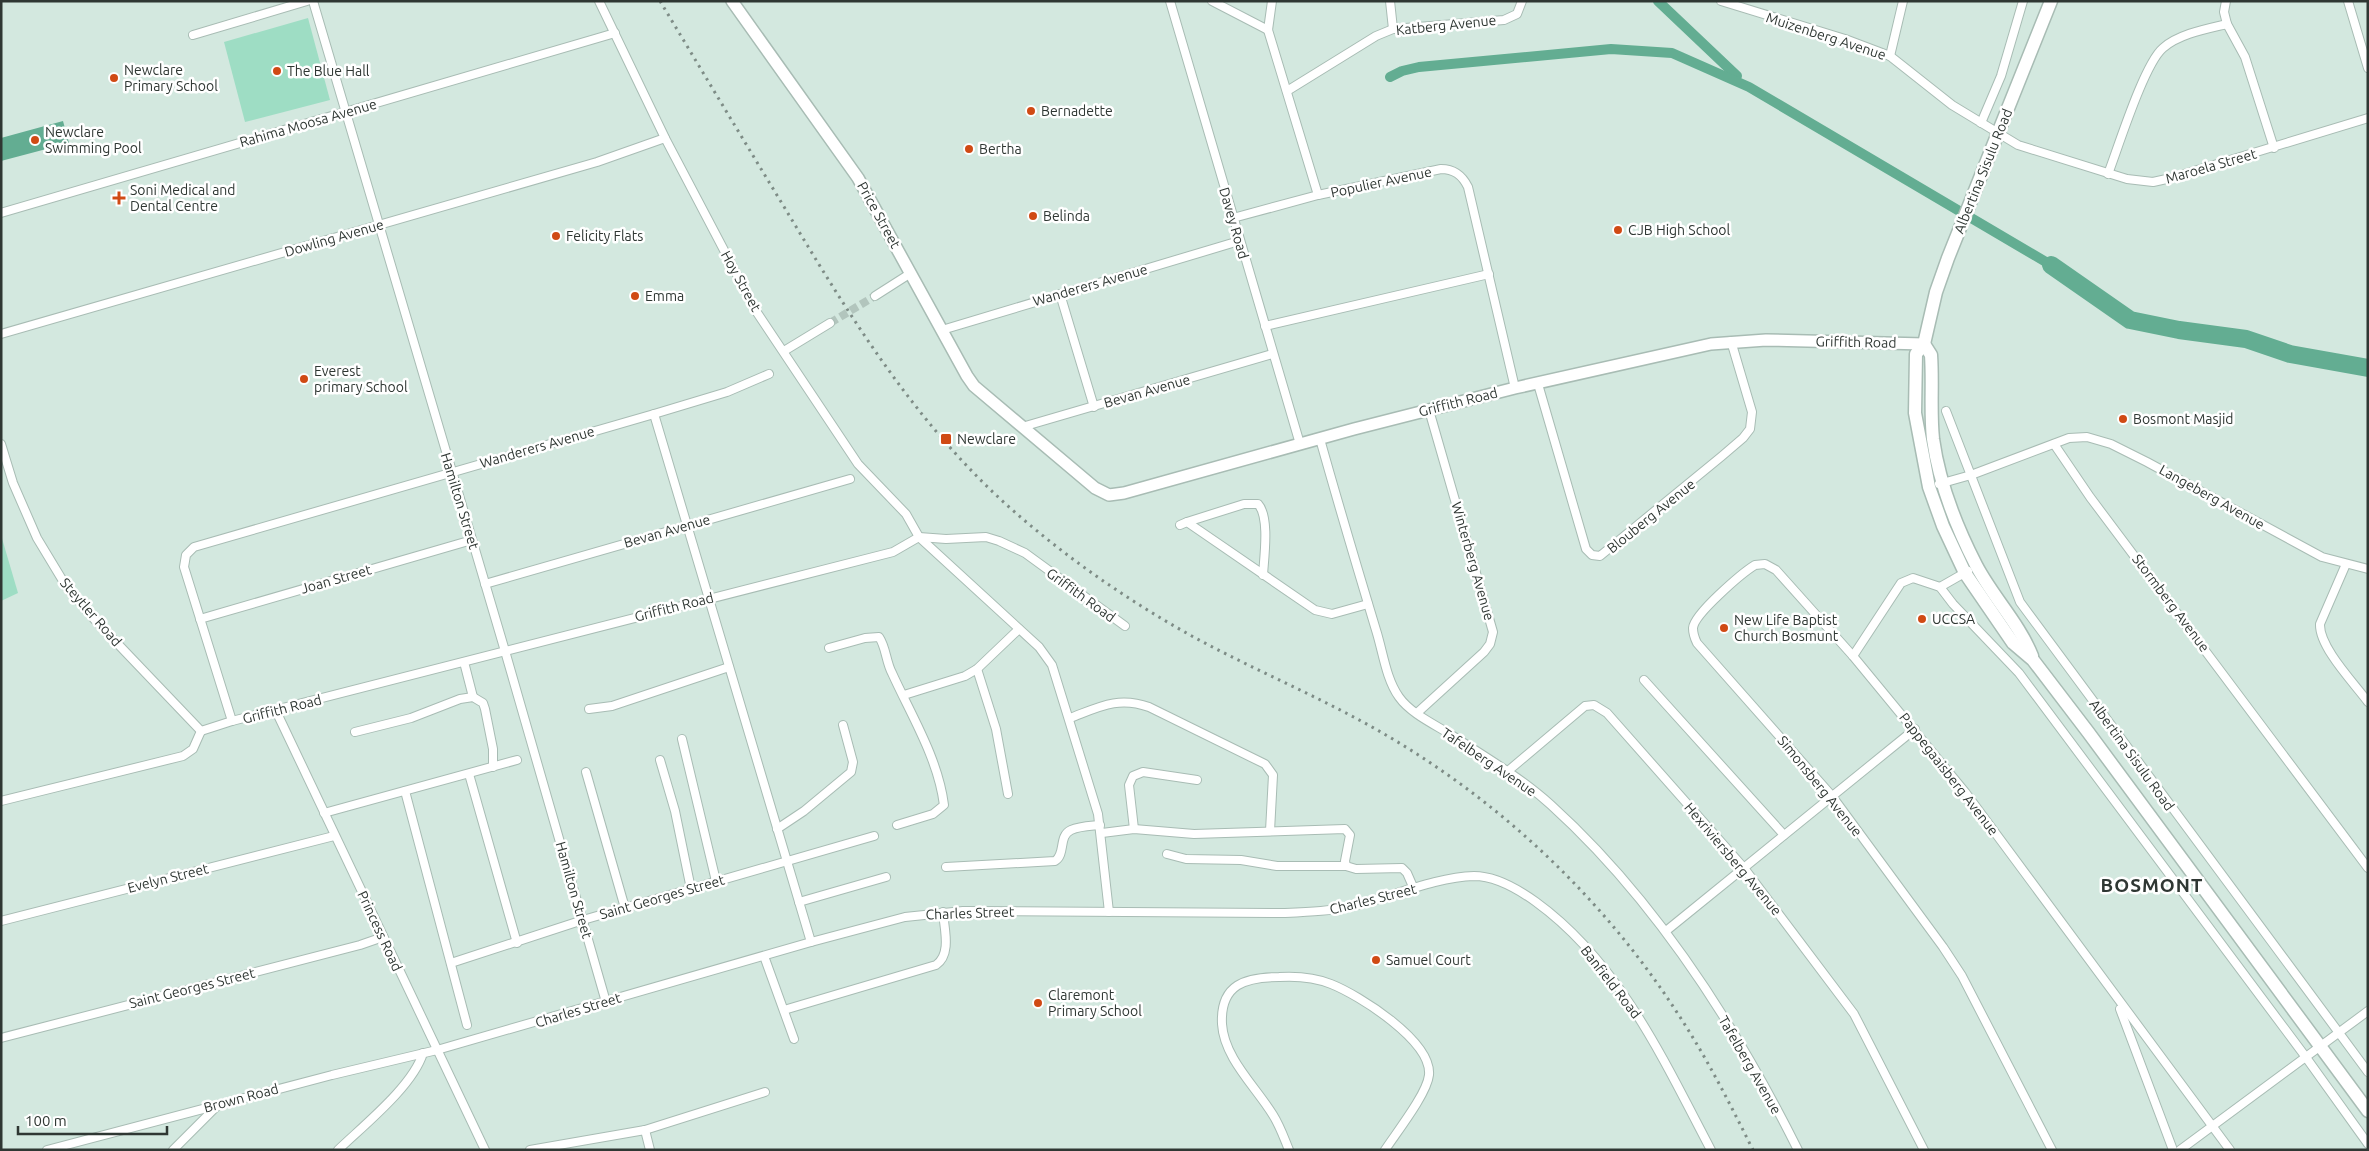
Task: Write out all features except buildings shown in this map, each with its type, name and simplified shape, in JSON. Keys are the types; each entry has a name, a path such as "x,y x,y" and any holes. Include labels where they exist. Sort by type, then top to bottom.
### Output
{"main road":[{"name":"Albertina Sisulu Road","path":"2033,660 2013,643 1965,573 1929,487 1915,413 1916,354 1924,344 1936,292 2051,1"},
{"name":"Albertina Sisulu Road","path":"1924,344 1931,355 1934,440 1943,483 1956,521 1976,566 2022,636 2033,660 2368,1111"}],"street":[{"path":"193,34 307,1"},
{"name":"Hamilton Street","path":"313,1 380,224 451,472 506,650 606,1002"},
{"name":"Hoy Street","path":"599,1 665,138 750,299 858,464 906,514 919,537 1019,628 1038,647 1052,665 1070,718 1101,829 1109,912"},
{"name":"Price Street","path":"732,1 858,178 974,386 1022,427"},
{"name":"Davey Road","path":"1170,1 1272,354 1300,444"},
{"path":"1212,1 1268,30"},
{"path":"1272,1 1268,30 1318,195"},
{"path":"1390,1 1393,29"},
{"name":"Katberg Avenue","path":"1286,91 1376,36 1393,29 1504,20 1517,14 1522,1"},
{"name":"Muizenberg Avenue","path":"1720,1 1890,56 1952,105 1997,135"},
{"path":"1890,56 1903,1"},
{"name":"Albertina Sisulu Road","path":"1981,123 2001,76 2023,1"},
{"path":"2226,1 2224,12 2226,24 2245,57 2274,148"},
{"path":"2348,1 2368,68"},
{"path":"2108,174 2151,65 2161,49 2169,43 2226,24"},
{"name":"Rahima Moosa Avenue","path":"1,213 615,33"},
{"name":"Maroela Street","path":"1997,135 2034,151 2108,174 2127,179 2153,182 2274,148 2368,118"},
{"name":"Dowling Avenue","path":"1,334 597,162 665,138"},
{"name":"Populier Avenue","path":"1233,218 1318,195 1441,169 1454,171 1465,180 1468,187 1515,388"},
{"name":"Wanderers Avenue","path":"942,330 1239,241"},
{"path":"875,296 911,273"},
{"path":"1265,326 1489,274"},
{"path":"1060,294 1094,407"},
{"path":"784,351 830,323"},
{"name":"Griffith Road","path":"1022,427 1096,488 1108,495 1116,495 1429,410 1697,346 1731,342 1857,341 1924,344"},
{"name":"Blouberg Avenue","path":"1538,384 1586,549 1592,555 1600,556 1715,463 1743,438 1750,429 1752,412 1731,342"},
{"name":"Bevan Avenue","path":"1022,427 1272,354"},
{"name":"Wanderers Avenue","path":"200,619 184,567 189,551 194,547 654,414 727,392 769,374"},
{"name":"Winterberg Avenue","path":"1417,713 1484,652 1490,644 1493,632 1429,410"},
{"name":"Albertina Sisulu Road","path":"1946,411 2020,602 2368,1072"},
{"path":"654,414 685,525 811,942"},
{"name":"Langeberg Avenue","path":"2054,444 2080,436 2111,444 2311,552 2368,569"},
{"name":"Tafelberg Avenue","path":"1320,439 1393,686 1402,701 1417,713 1508,771 1570,824 1666,931 1759,1076 1798,1150"},
{"name":"Steytler Road","path":"1,444 13,483 37,538 66,586 87,612 201,731"},
{"path":"1929,487 1971,475 2054,444"},
{"name":"Stormberg Avenue","path":"2054,444 2090,497 2368,868"},
{"name":"Bevan Avenue","path":"485,584 850,479"},
{"path":"1263,575 1265,537 1263,512 1258,504 1244,504 1184,523 1310,607 1324,614 1338,614 1368,604"},
{"name":"Griffith Road","path":"201,731 232,721 506,650 892,552 919,537 946,539 986,537 1011,545 1125,626"},
{"name":"Joan Street","path":"200,619 472,540"},
{"name":"Simonsberg Avenue","path":"1853,656 1776,570 1765,564 1755,565 1748,569 1703,611 1693,628 1698,643 1708,656 1832,796 1955,964 2052,1150"},
{"path":"2346,564 2320,629 2333,655 2368,702"},
{"path":"1940,587 1976,566"},
{"path":"1853,656 1889,599 1902,583 1913,578 1940,587 2019,673 2305,1056 2368,1144"},
{"path":"200,619 232,721"},
{"path":"904,695 965,676 977,669 1019,628"},
{"path":"828,648 865,638 879,637 889,668 904,695 932,764 944,805 933,814 897,826"},
{"name":"Pappegaaisberg Avenue","path":"1853,656 1965,792 2117,1000 2230,1150"},
{"path":"464,662 473,696 483,703 485,708 492,744 493,767"},
{"path":"589,709 612,706 729,667"},
{"path":"977,669 996,729 1008,794"},
{"path":"1644,680 1784,835"},
{"path":"356,732 411,718 460,699 473,696"},
{"path":"1070,718 1112,703 1130,701 1149,707 1265,764 1273,775 1270,831"},
{"name":"Hexriviersberg Avenue","path":"1508,771 1585,706 1600,707 1627,734 1744,868 1854,1014 1924,1150"},
{"name":"Princess Road","path":"276,711 485,1150"},
{"path":"777,829 804,811 851,772 853,762 843,725"},
{"path":"1666,931 1915,729"},
{"path":"1,801 183,756 193,749 201,731"},
{"path":"682,740 716,881"},
{"path":"324,813 517,760"},
{"path":"660,760 675,811 692,888"},
{"path":"586,772 625,908"},
{"path":"1134,829 1129,785 1133,776 1143,772 1196,780"},
{"path":"469,774 517,943"},
{"path":"405,791 467,1025"},
{"path":"946,867 1054,861 1060,854 1067,833 1076,828 1134,829 1194,834 1348,830 1350,834 1345,861 1346,866"},
{"name":"Evelyn Street","path":"1,921 334,836"},
{"name":"Saint Georges Street","path":"451,963 583,920 874,836"},
{"path":"1166,854 1186,860 1241,860 1277,866 1346,866 1356,869 1402,868 1407,873 1414,889"},
{"path":"799,902 886,876"},
{"name":"Banfield Road","path":"1457,878 1473,876 1494,880 1529,897 1563,923 1596,959 1645,1026 1711,1150"},
{"name":"Charles Street","path":"437,1050 811,942 905,917 943,912 1286,913 1320,911 1354,906 1457,878"},
{"path":"784,1010 936,965 940,962 945,950 943,912"},
{"name":"Saint Georges Street","path":"1,1038 360,945 383,937"},
{"path":"764,956 794,1039"},
{"path":"1289,1150 1274,1116 1230,1051 1224,1036 1223,1009 1226,999 1237,984 1257,977 1294,976 1330,984 1398,1027 1421,1048 1427,1062 1429,1075 1425,1089 1385,1150"},
{"name":"Pappegaaisberg Avenue","path":"2117,1000 2172,1150"},
{"path":"2180,1150 2368,1011"},
{"name":"Brown Road","path":"47,1150 219,1104 437,1050"},
{"path":"338,1150 409,1080 420,1064 423,1053"},
{"path":"530,1150 645,1130 765,1092"},
{"path":"173,1150 219,1104"},
{"path":"645,1130 650,1150"}],"shaded area":[{"name":"The Blue Hall","path":"308,18 330,100 245,122 224,42"},
{"name":"Newclare Swimming Pool","path":"63,121 69,143 1,161 1,138"},
{"path":"1,535 18,593 1,601"}],"waterway":[{"path":"1658,1 1737,76"},
{"path":"1390,77 1402,71 1419,67 1611,49 1672,53 1749,87 2051,265"},
{"path":"2051,265 2130,320 2179,330 2246,339 2290,354 2368,368"}],"tunnel":[{"path":"830,323 875,296"}],"railway":[{"path":"660,1 862,332 918,409 982,481 1037,531 1079,564 1122,594 1190,635 1372,727 1417,754 1461,784 1503,817 1543,852 1580,890 1615,929 1648,971 1699,1047 1753,1150"}],"place":[{"name":"The Blue Hall","path":"277,71"},
{"name":"Newclare Primary School","path":"114,78"},
{"name":"Bernadette","path":"1031,111"},
{"name":"Newclare Swimming Pool","path":"35,140"},
{"name":"Bertha","path":"969,149"},
{"name":"Soni Medical and Dental Centre","path":"119,198"},
{"name":"Belinda","path":"1033,216"},
{"name":"CJB High School","path":"1618,230"},
{"name":"Felicity Flats","path":"556,236"},
{"name":"Emma","path":"635,296"},
{"name":"Everest primary School","path":"304,379"},
{"name":"Bosmont Masjid","path":"2123,419"},
{"name":"Newclare","path":"946,439"},
{"name":"UCCSA","path":"1922,619"},
{"name":"New Life Baptist Church Bosmunt","path":"1724,628"},
{"name":"Samuel Court","path":"1376,960"},
{"name":"Claremont Primary School","path":"1038,1003"}],"district":[{"name":"BOSMONT","path":"2152,885"}]}
